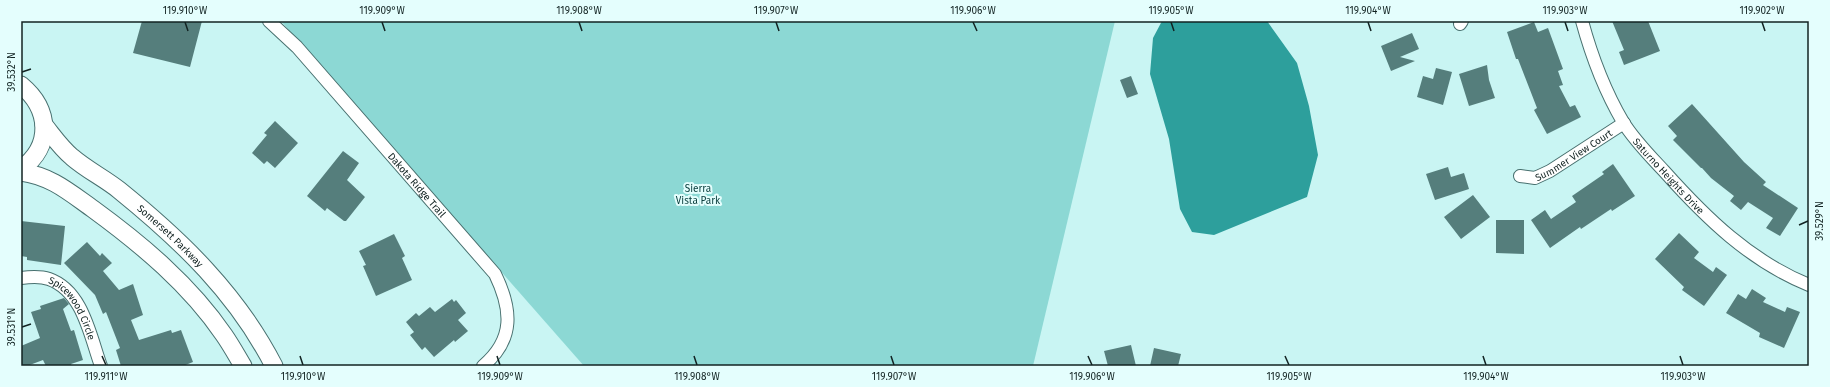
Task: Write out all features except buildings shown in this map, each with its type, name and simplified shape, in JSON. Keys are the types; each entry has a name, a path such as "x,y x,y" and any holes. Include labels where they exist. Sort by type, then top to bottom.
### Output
{"main road":[{"path":"21,85 32,94 41,108 44,125 43,139 38,152 29,164 21,171"},
{"name":"Somersett Parkway","path":"44,125 72,158 118,189 191,253 223,288 244,315 264,345 274,366"},
{"path":"21,171 37,174 60,186 127,235 160,264 197,301 224,335 243,366"}],"street":[{"name":"Dakota Ridge Trail","path":"269,21 297,47 495,274 503,289 508,307 508,324 504,341 494,356 483,366"},
{"name":"Saturno Heights Drive","path":"1582,21 1595,61 1624,123 1655,161 1698,209 1719,228 1765,263 1788,276 1809,285"},
{"name":"Summer View Court","path":"1520,176 1535,178 1550,171 1624,123"},
{"name":"Spicewood Circle","path":"21,278 32,277 49,279 68,292 79,306 101,366"}],"green space":[{"name":"Sierra Vista Park","path":"281,21 1115,21 1033,366 584,366"}],"shaded area":[{"path":"1162,21 1267,21 1297,63 1309,106 1318,155 1307,197 1214,235 1192,232 1180,209 1169,139 1150,74 1153,38"}]}
